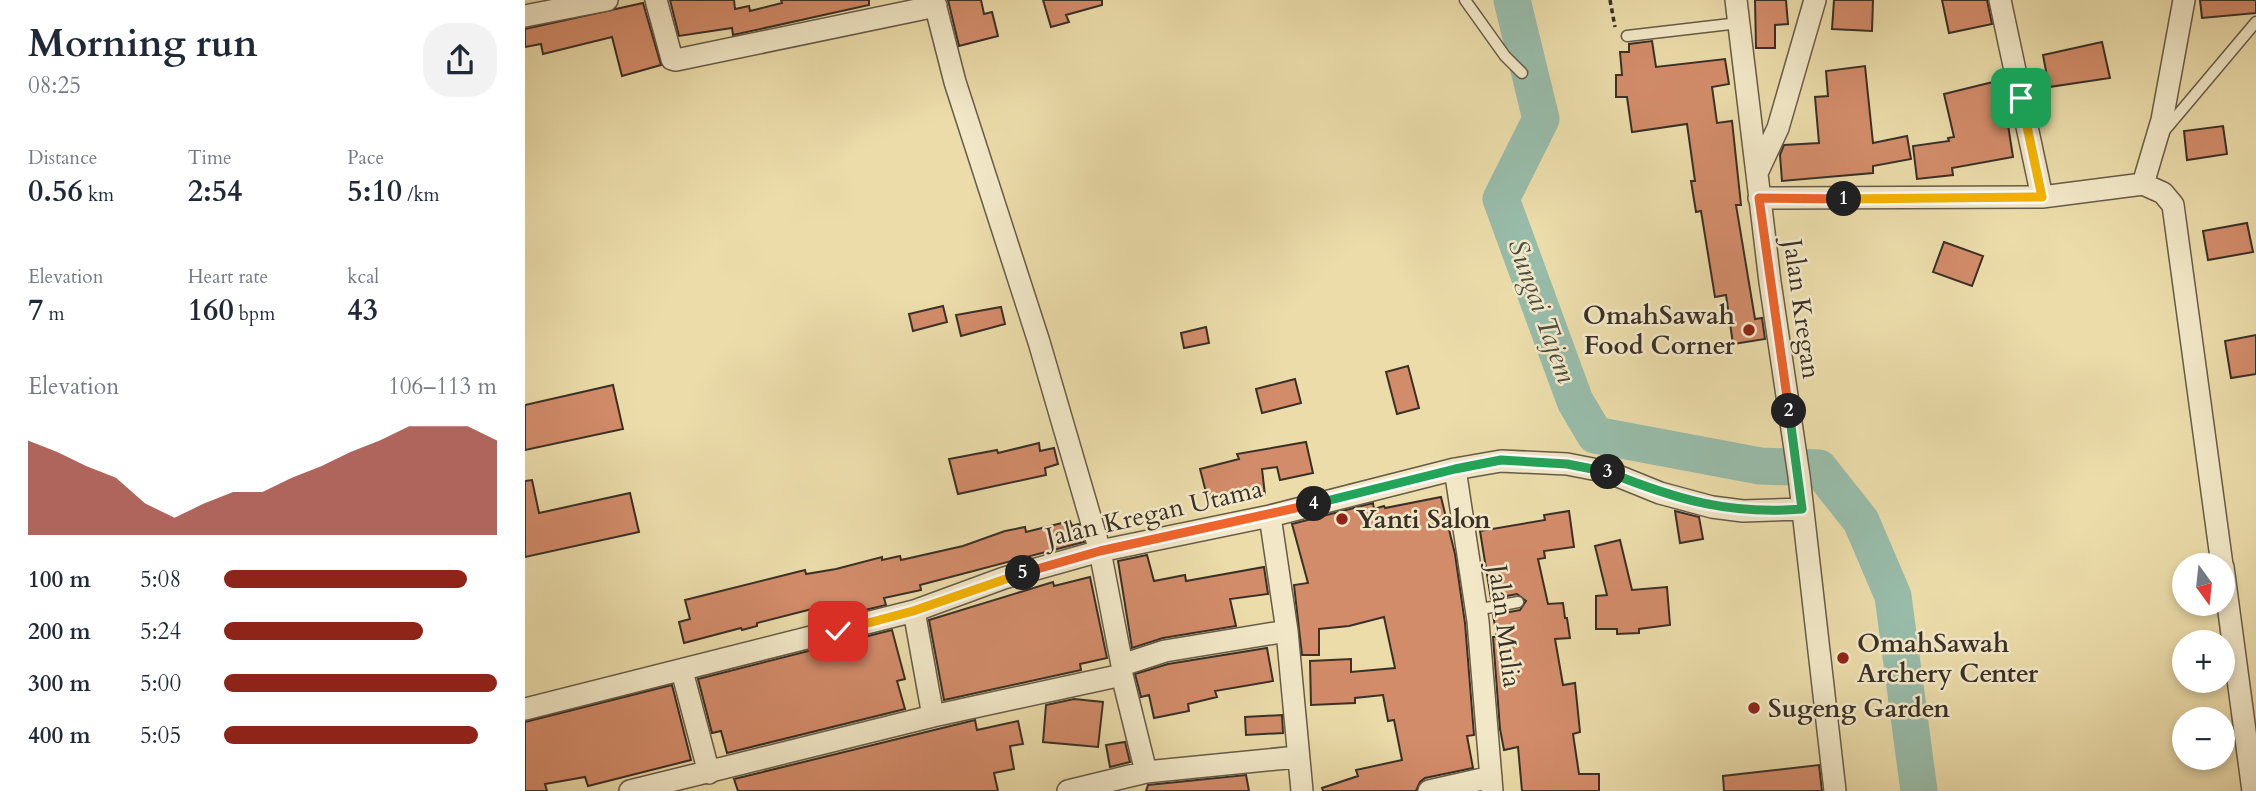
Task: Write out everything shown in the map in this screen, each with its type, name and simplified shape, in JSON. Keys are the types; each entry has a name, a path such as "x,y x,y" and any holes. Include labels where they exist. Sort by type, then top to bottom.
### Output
{"street":[{"path":"525,16 607,0"},
{"path":"656,0 672,59 676,60 935,3 955,82 1039,342 1100,551 1122,665 1165,651 1287,631"},
{"name":"Jalan Kregan","path":"1736,0 1759,198 1798,467 1835,791"},
{"path":"1756,174 1778,128 1815,0"},
{"path":"2000,0 2042,197"},
{"path":"2143,184 2158,138 2184,0"},
{"path":"1759,198 2042,197 2143,184 2163,194 2173,205 2220,553"},
{"name":"Jalan Kregan Utama","path":"525,709 913,611 1004,578 1100,551 1270,516 1501,460 1567,464 1608,472 1660,493 1712,507 1743,511 1802,509"},
{"name":"Jalan Mulia","path":"1455,469 1476,610 1492,784"},
{"path":"1270,516 1287,631 1302,791"},
{"path":"913,611 933,716"},
{"path":"2229,616 2253,791"},
{"path":"682,671 709,773"},
{"path":"630,791 672,786 709,773 933,716 1122,675 1146,772"},
{"path":"1068,791 1146,772 1297,757"},
{"path":"1429,791 1492,784"}],"lane":[{"path":"1465,0 1505,56 1522,73"},
{"path":"2158,138 2256,22"},
{"path":"1627,36 1739,23"},
{"path":"1476,610 1518,602"}],"path":[{"path":"1610,0 1616,34 1627,36"}],"building":[{"path":"670,0 734,0 735,9 749,6 750,11 782,3 781,0 869,0 869,5 733,35 732,28 679,36"},
{"path":"948,0 981,0 984,14 992,12 998,36 959,46"},
{"path":"1043,0 1102,0 1102,5 1066,15 1069,22 1051,27"},
{"path":"1755,0 1786,0 1788,24 1775,25 1775,48 1756,48"},
{"path":"1834,0 1873,0 1872,31 1832,29"},
{"path":"1942,0 1987,0 1992,24 1949,33"},
{"path":"2200,0 2256,0 2256,13 2202,18"},
{"path":"643,3 661,65 622,76 612,37 543,54 541,44 525,47 525,29"},
{"path":"1652,41 1656,67 1725,59 1729,84 1712,87 1717,123 1732,121 1741,205 1736,205 1755,319 1762,318 1765,339 1733,344 1726,295 1715,297 1701,211 1696,212 1691,181 1695,181 1687,124 1632,132 1627,97 1616,97 1616,75 1622,75 1620,52 1629,52 1629,44"},
{"path":"2102,42 2110,78 2049,87 2043,55"},
{"path":"1865,66 1873,143 1907,136 1911,159 1873,166 1873,173 1782,181 1780,155 1784,145 1819,143 1815,97 1828,96 1826,71"},
{"path":"2001,80 2013,157 1952,168 1953,175 1917,179 1913,146 1949,141 1948,138 1954,137 1944,94"},
{"path":"2223,126 2227,154 2187,160 2184,131"},
{"path":"2247,223 2253,252 2208,260 2203,231"},
{"path":"1944,242 1983,256 1972,286 1933,272"},
{"path":"943,306 947,322 913,331 909,314"},
{"path":"1001,307 1005,324 961,336 956,315"},
{"path":"1206,327 1209,343 1184,348 1181,333"},
{"path":"2256,335 2256,374 2231,378 2225,341"},
{"path":"1408,366 1419,408 1397,414 1386,372"},
{"path":"1295,379 1301,403 1262,413 1256,389"},
{"path":"613,385 623,429 525,450 525,405"},
{"path":"1306,442 1313,473 1280,480 1277,467 1262,469 1265,495 1250,498 1248,491 1208,500 1200,469 1239,459 1237,454"},
{"path":"1039,443 1040,451 1054,448 1058,464 1045,468 1046,475 958,494 949,459 997,450 998,453"},
{"path":"532,480 539,513 630,493 639,532 525,557 525,481"},
{"path":"1441,497 1455,554 1465,623 1474,735 1467,736 1473,768 1425,778 1416,791 1323,791 1322,788 1358,776 1356,770 1402,760 1394,720 1388,721 1383,695 1355,698 1355,703 1311,705 1310,661 1351,659 1351,672 1395,668 1384,617 1349,626 1319,629 1319,655 1302,655 1294,585 1308,583 1292,524 1373,503 1374,509"},
{"path":"1569,511 1574,547 1544,551 1545,558 1538,559 1548,604 1563,603 1567,618 1570,638 1555,639 1563,685 1575,683 1580,732 1573,734 1579,774 1599,774 1599,791 1522,791 1518,747 1504,750 1500,729 1493,637 1497,637 1493,615 1520,610 1526,601 1517,594 1491,599 1480,531 1545,520 1544,515"},
{"path":"1675,511 1699,517 1703,539 1680,543"},
{"path":"1070,521 1072,526 1079,524 1084,542 920,585 921,590 884,598 886,605 819,621 816,608 757,623 757,626 742,630 741,628 684,643 679,622 690,619 685,600 805,570 806,574 836,569 882,557 882,560 900,556 901,560 963,546 1005,531 1025,527 1026,532"},
{"path":"1620,540 1632,590 1667,587 1670,625 1639,629 1639,633 1617,634 1617,629 1596,629 1596,596 1607,595 1595,546"},
{"path":"1147,555 1154,581 1185,575 1186,581 1264,567 1268,594 1230,599 1236,626 1163,638 1132,648 1118,561"},
{"path":"1090,577 1107,658 1080,664 1081,670 944,700 929,620 1053,582 1054,586"},
{"path":"892,630 905,679 897,681 905,709 727,753 721,731 712,733 698,679"},
{"path":"1267,648 1273,681 1215,691 1217,697 1188,704 1189,711 1154,718 1149,695 1141,697 1135,674 1168,664"},
{"path":"672,685 691,760 588,786 585,777 545,784 547,791 525,791 525,722"},
{"path":"1074,699 1103,702 1098,747 1043,742 1046,705"},
{"path":"1282,715 1283,733 1246,735 1245,717"},
{"path":"975,720 977,730 1018,721 1023,744 1010,746 1014,769 994,773 998,791 738,791 734,779"},
{"path":"1125,742 1130,762 1110,767 1106,745"},
{"path":"1819,765 1822,791 1724,791 1723,776"},
{"path":"1246,775 1249,791 1146,791 1148,785"}],"waterway":[{"name":"Sungai Tajem","path":"1512,0 1541,119 1501,199 1575,401 1595,435 1760,466 1819,468 1861,521 1893,596 1919,791"}],"place":[{"name":"OmahSawah Food Corner","path":"1749,330"},
{"name":"Yanti Salon","path":"1342,519"},
{"name":"OmahSawah Archery Center","path":"1843,658"},
{"name":"Sugeng Garden","path":"1754,708"}],"route":[{"path":"838,631 913,611 1004,578 1100,551 1270,516 1501,460 1567,464 1608,472 1660,493 1712,507 1743,511 1802,509 1759,198 2042,197 2021,98"}]}
